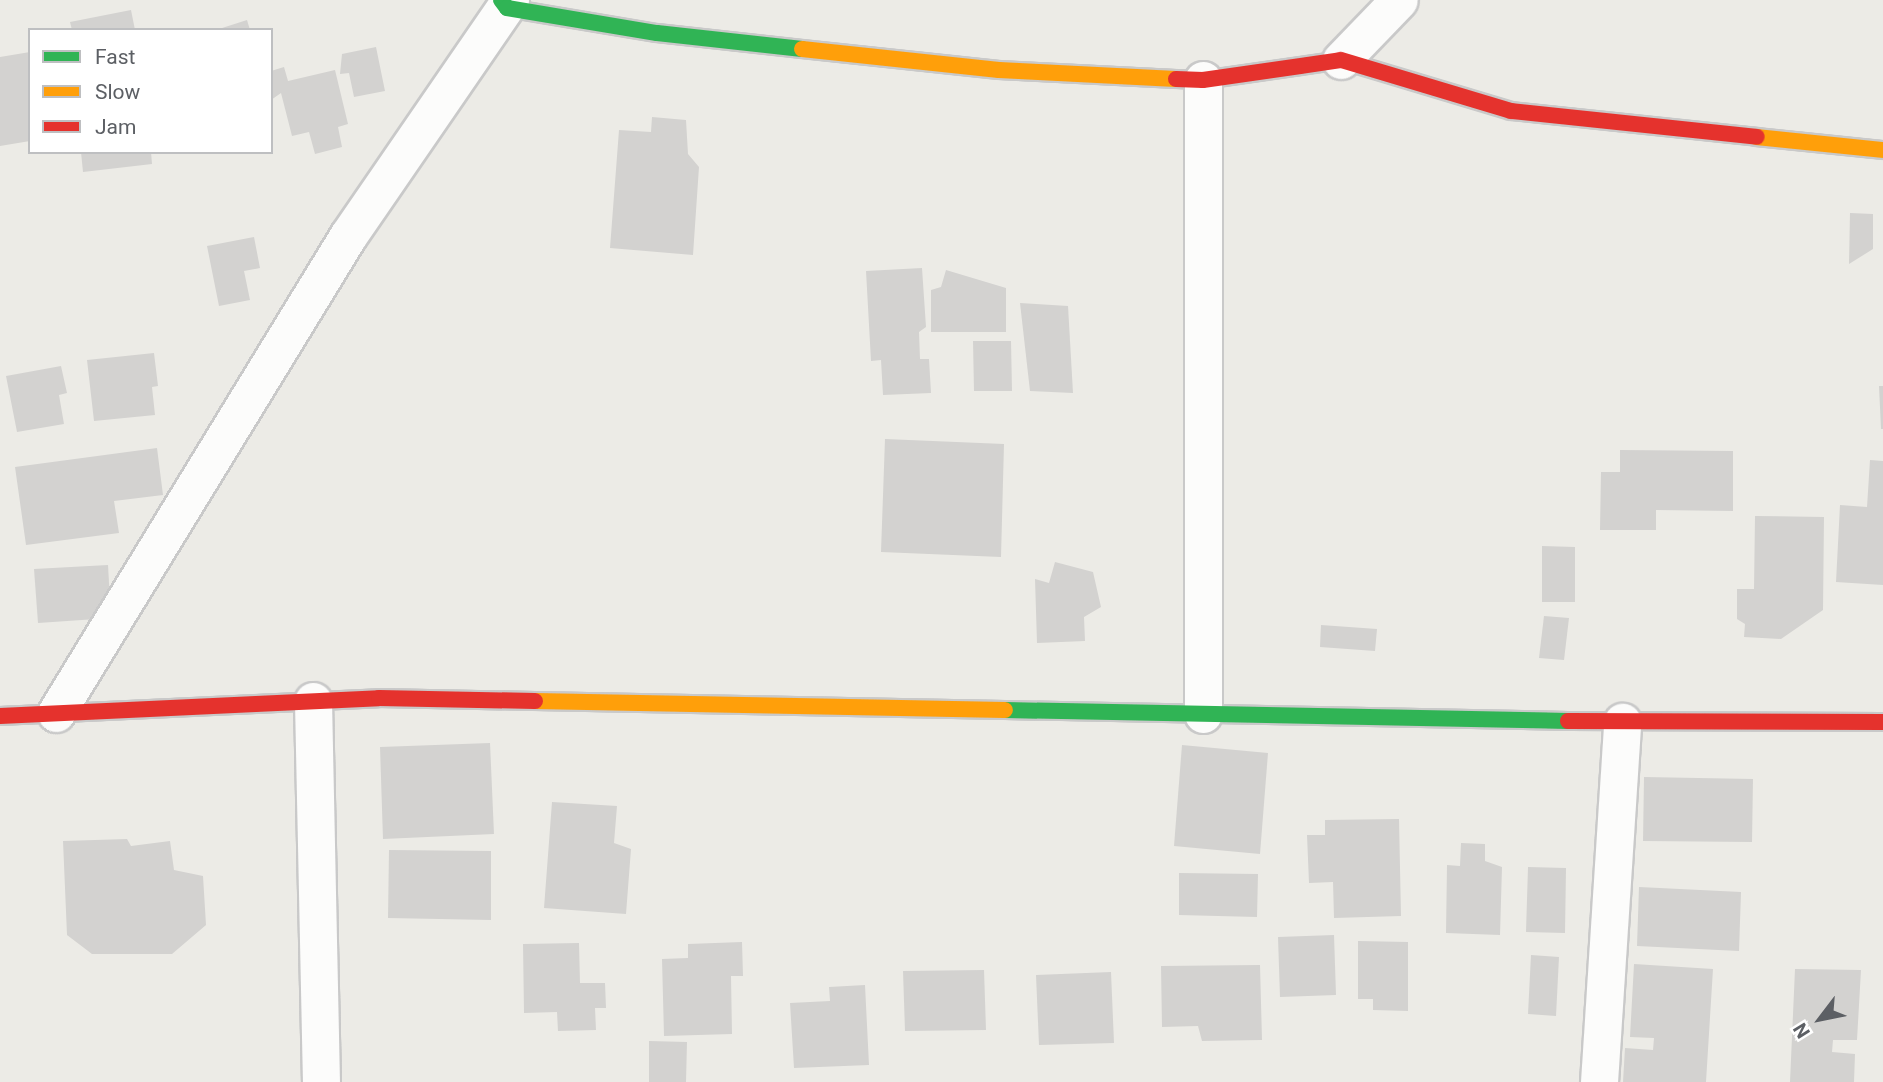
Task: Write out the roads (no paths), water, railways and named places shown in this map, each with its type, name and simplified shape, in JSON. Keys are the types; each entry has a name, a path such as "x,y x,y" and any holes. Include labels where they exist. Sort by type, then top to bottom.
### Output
{"street":[{"path":"1342,60 1399,0"},
{"path":"56,713 348,236 506,3 657,33 999,70 1203,79 1342,60 1511,111 1883,150"},
{"path":"1203,79 1203,714"},
{"path":"0,716 379,698 1622,722 1883,722"},
{"path":"313,701 321,1082"},
{"path":"1599,1082 1622,722"}]}
